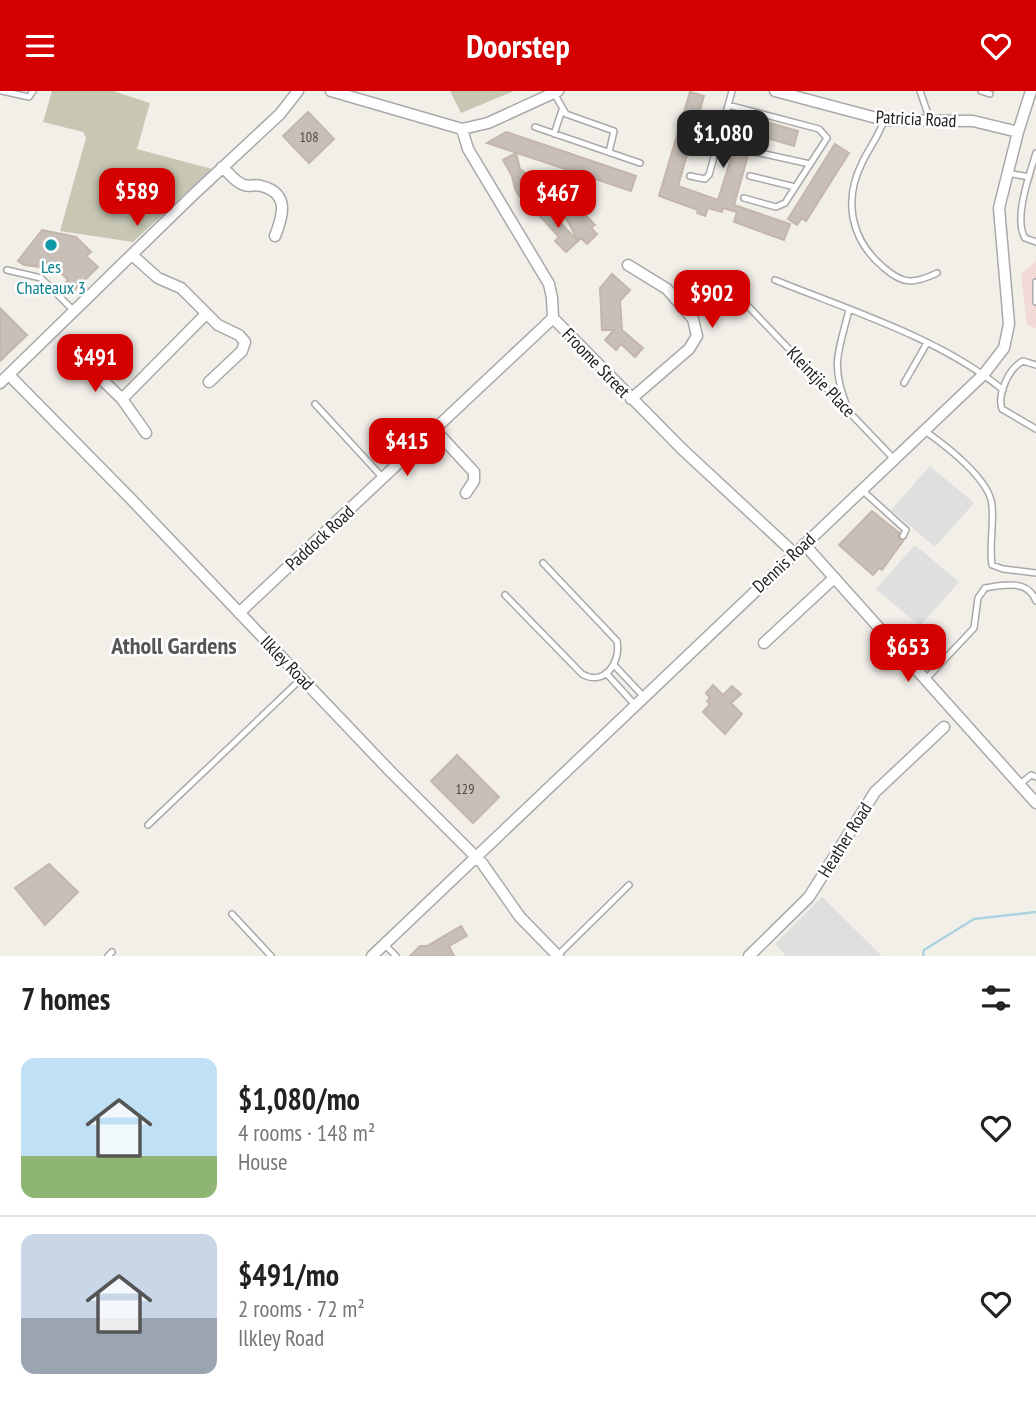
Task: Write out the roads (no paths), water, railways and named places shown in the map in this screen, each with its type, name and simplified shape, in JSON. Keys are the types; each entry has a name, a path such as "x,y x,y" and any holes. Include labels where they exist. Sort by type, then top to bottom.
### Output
{"street":[{"path":"0,383 280,114 298,91"},
{"path":"331,91 462,129 488,123 556,92"},
{"name":"Patricia Road","path":"775,91 884,120 973,121 1018,132"},
{"name":"Dennis Road","path":"379,952 475,856 984,374 1004,348 1009,324 1000,202 1031,91"},
{"name":"Froome Street","path":"462,129 468,149 549,284 552,291 552,318 631,399 794,553"},
{"path":"222,167 241,185 265,187 274,192 283,205 283,216 275,236"},
{"path":"132,255 158,278 181,288 218,325 239,335 245,342 242,351 209,382"},
{"path":"628,265 667,289 693,319 697,336 689,349 631,399"},
{"path":"122,399 206,314"},
{"name":"Paddock Road","path":"240,614 552,318"},
{"path":"90,368 122,399 146,433"},
{"name":"Ilkley Road","path":"9,375 475,856 488,870 520,917 558,956"},
{"path":"435,430 474,472 474,481 466,493"},
{"path":"804,544 1036,803"},
{"path":"764,643 834,578"},
{"name":"Heather Road","path":"749,956 809,897 875,792 944,727"}],"lane":[{"path":"2,91 24,98 29,97 33,91"},
{"path":"690,176 705,179 709,175 732,91"},
{"path":"920,91 930,120"},
{"path":"981,91 990,94"},
{"path":"554,134 562,110 556,92"},
{"path":"728,105 819,129 827,138 785,204 780,207 744,198"},
{"path":"562,110 571,116 614,131 610,152"},
{"path":"884,120 880,134 862,164 853,190 852,204 857,234 871,257 900,279 915,282 937,273"},
{"path":"535,127 640,163"},
{"path":"756,152 810,164"},
{"path":"1036,153 1021,226 1024,238 1036,242"},
{"path":"1007,173 1029,177"},
{"path":"750,176 795,187"},
{"path":"7,270 41,278 74,311"},
{"path":"775,280 927,343 984,374 1003,390"},
{"path":"1036,282 1036,302"},
{"name":"Kleintjie Place","path":"746,304 895,460"},
{"path":"848,411 839,387 836,367 849,310"},
{"path":"904,383 927,343"},
{"path":"1036,365 1023,361 1019,363 1000,399 1002,409 1036,429"},
{"path":"316,404 383,478"},
{"path":"925,431 952,450 988,492 992,504 992,565 1036,573"},
{"path":"862,490 888,519 906,530 903,536"},
{"path":"505,594 582,674 597,678 606,673 614,665 619,652 617,641 543,563"},
{"path":"925,680 974,628 978,598 985,588 1021,586 1030,589 1036,601"},
{"path":"614,665 640,701"},
{"path":"606,673 640,701"},
{"path":"148,825 302,678"},
{"path":"1020,785 1031,775 1036,777"},
{"path":"558,956 629,885"},
{"path":"232,914 271,956"},
{"path":"379,952 396,956"}],"waterway":[{"path":"923,956 924,950 974,919 1036,912"}],"place":[{"name":"Les Chateaux 3","path":"51,245"}],"district":[{"name":"Atholl Gardens","path":"174,646"}]}
